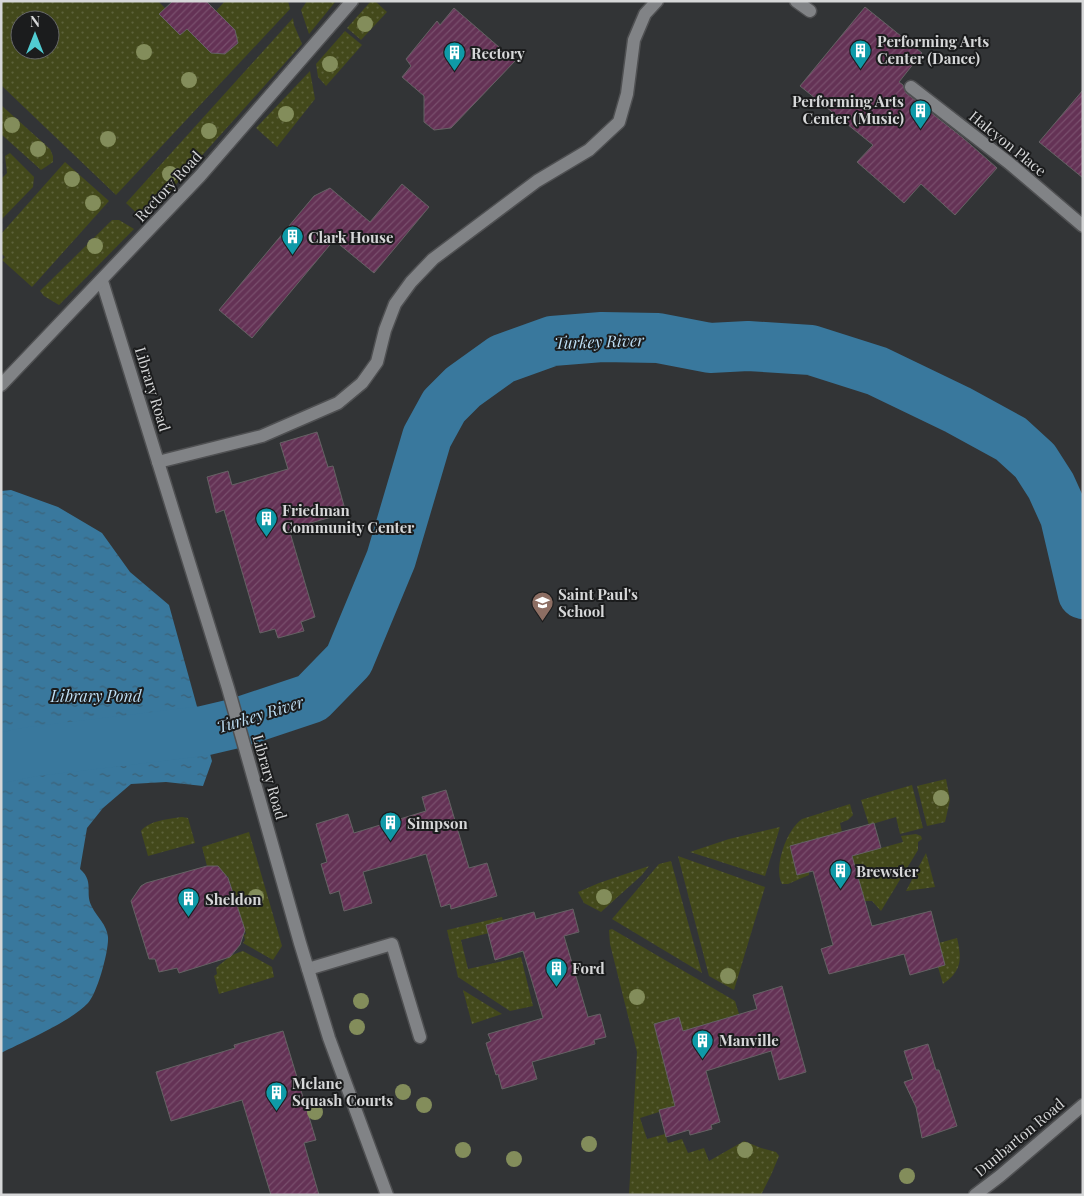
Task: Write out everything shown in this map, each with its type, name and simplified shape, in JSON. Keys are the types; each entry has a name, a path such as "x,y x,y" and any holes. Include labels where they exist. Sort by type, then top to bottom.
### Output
{"street":[{"name":"Rectory Road","path":"1,386 200,176 352,1"},
{"path":"158,462 262,436 338,403 362,383 377,362 385,330 396,304 411,282 433,259 538,181 589,150 619,122 627,94 634,40 645,14 657,1"},
{"path":"796,1 810,11"},
{"name":"Halcyon Place","path":"911,87 1009,163 1083,226"},
{"name":"Library Road","path":"102,281 228,688 329,1038 387,1195"},
{"path":"308,969 392,944 420,1037"},
{"name":"Dunbarton Road","path":"975,1195 1000,1176 1083,1104"}],"green space":[{"path":"1,1 158,1 165,8 180,35 187,29 211,53 225,54 238,43 216,11 225,1 288,1 290,9 116,195 1,85"},
{"path":"307,1 336,1 309,34 301,10"},
{"path":"371,1 375,1 387,12 361,40 347,28"},
{"path":"293,18 302,44 144,220 126,203"},
{"path":"345,31 362,45 326,86 318,77 316,64"},
{"path":"310,71 315,99 277,147 256,128"},
{"path":"1,105 50,149 53,162 41,170 1,134"},
{"path":"10,153 34,177 33,187 1,220 1,179 7,173 5,156"},
{"path":"65,162 109,201 32,287 2,260 5,257 1,253 1,234"},
{"path":"112,220 119,220 134,229 59,305 44,296 40,291"},
{"path":"946,779 950,800 945,822 927,826 917,786"},
{"path":"912,785 923,828 900,834 896,817 869,825 861,800"},
{"path":"850,804 853,815 848,820 840,823 842,832 790,846 797,875 809,872 809,875 788,884 782,884 779,868 780,859 787,839 796,824 802,819"},
{"path":"182,817 188,818 195,843 148,856 141,831 154,822"},
{"path":"780,827 765,876 690,852 729,839"},
{"path":"249,832 282,946 273,960 243,943 245,940 244,935 246,934 228,876 223,877 218,866 207,866 202,847"},
{"path":"916,834 921,836 922,839 918,842 918,850 881,911 872,901 865,901 852,856 903,842 901,836"},
{"path":"926,853 935,887 906,891"},
{"path":"678,856 765,887 734,990 709,976"},
{"path":"671,861 702,973 612,919 659,864"},
{"path":"649,866 642,875 601,912 584,903 578,892 599,883"},
{"path":"502,917 505,929 461,940 468,969 521,957 533,1006 510,1011 458,977 447,930"},
{"path":"612,929 735,1001 739,1014 683,1031 654,1024 675,1106 640,1118 647,1139 665,1134 668,1143 682,1139 688,1153 704,1148 709,1161 744,1141 776,1152 779,1156 761,1195 629,1195 637,1052 610,944 609,930"},
{"path":"957,938 960,952 959,964 954,974 943,984 938,967 945,965 939,943"},
{"path":"243,951 272,967 274,977 219,994 214,976 217,974 216,968 235,954"},
{"path":"463,990 502,1014 472,1024"}],"water":[{"name":"Library Pond","path":"11,490 58,507 102,533 130,572 169,605 212,761 203,786 166,782 131,784 103,808 87,828 80,869 87,878 90,902 106,929 108,937 107,952 99,982 88,1003 80,1010 47,1031 1,1053 1,491"}],"building":[{"path":"173,1 206,1 235,30 238,43 225,54 211,53 187,29 180,35 159,14"},
{"path":"865,7 922,53 899,82 903,85 906,93 963,138 997,168 955,215 921,184 904,203 857,162 873,145 800,86"},
{"name":"Rectory","path":"454,8 515,61 451,128 434,130 424,122 424,96 402,77 411,66 406,59 437,21 440,25"},
{"path":"1083,90 1083,178 1039,142"},
{"name":"Clark House","path":"402,184 429,207 374,273 334,240 252,338 219,310 314,196 330,188 370,222"},
{"name":"Friedman Community Center","path":"317,432 328,467 333,466 346,513 289,529 315,617 301,622 304,631 278,638 275,629 260,633 224,510 216,513 207,477 228,471 232,485 288,469 280,443"},
{"name":"Simpson","path":"446,790 469,868 487,863 497,896 451,909 450,904 441,907 426,854 363,872 372,903 344,911 339,891 330,894 321,864 327,862 316,824 348,814 354,833 426,811 422,797"},
{"name":"Brewster","path":"874,823 881,848 852,856 872,926 931,911 945,965 910,975 904,954 829,974 821,949 833,945 813,871 797,875 790,846"},
{"name":"Sheldon","path":"207,866 218,866 228,878 245,930 240,945 230,957 179,973 177,968 159,972 155,959 149,959 131,901 141,886 146,883"},
{"name":"Ford","path":"573,909 579,932 564,936 588,1017 600,1014 606,1037 594,1040 595,1044 532,1062 537,1079 502,1089 486,1043 491,1041 488,1034 543,1018 523,951 495,960 486,925 534,912 536,919"},
{"name":"Manville","path":"782,986 806,1072 779,1080 771,1051 706,1071 720,1122 711,1125 712,1129 690,1135 689,1130 666,1137 659,1110 675,1106 654,1024 679,1017 683,1031 757,1009 753,995"},
{"name":"Mclane Squash Courts","path":"283,1031 316,1140 304,1143 319,1195 271,1195 242,1100 171,1121 156,1072 235,1048 234,1045"},
{"path":"928,1044 936,1070 939,1070 957,1126 922,1138 916,1107 904,1082 913,1079 904,1051"}],"waterway":[{"name":"Turkey River","path":"1,758 29,752 203,731 237,723 312,698 349,660 391,559 427,437 444,406 463,387 502,359 552,341 602,337 658,338 710,348 748,346 811,350 877,371 958,410 1011,439 1035,461 1051,486 1065,517 1083,594"}],"place":[{"name":"Performing Arts Center (Dance)","path":"861,69"},
{"name":"Rectory","path":"455,72"},
{"name":"Performing Arts Center (Music)","path":"920,129"},
{"name":"Clark House","path":"292,256"},
{"name":"Friedman Community Center","path":"266,538"},
{"name":"Saint Paul's School","path":"542,622"},
{"name":"Simpson","path":"391,842"},
{"name":"Brewster","path":"840,890"},
{"name":"Sheldon","path":"189,918"},
{"name":"Ford","path":"556,987"},
{"name":"Manville","path":"703,1059"},
{"name":"Mclane Squash Courts","path":"276,1111"}]}
